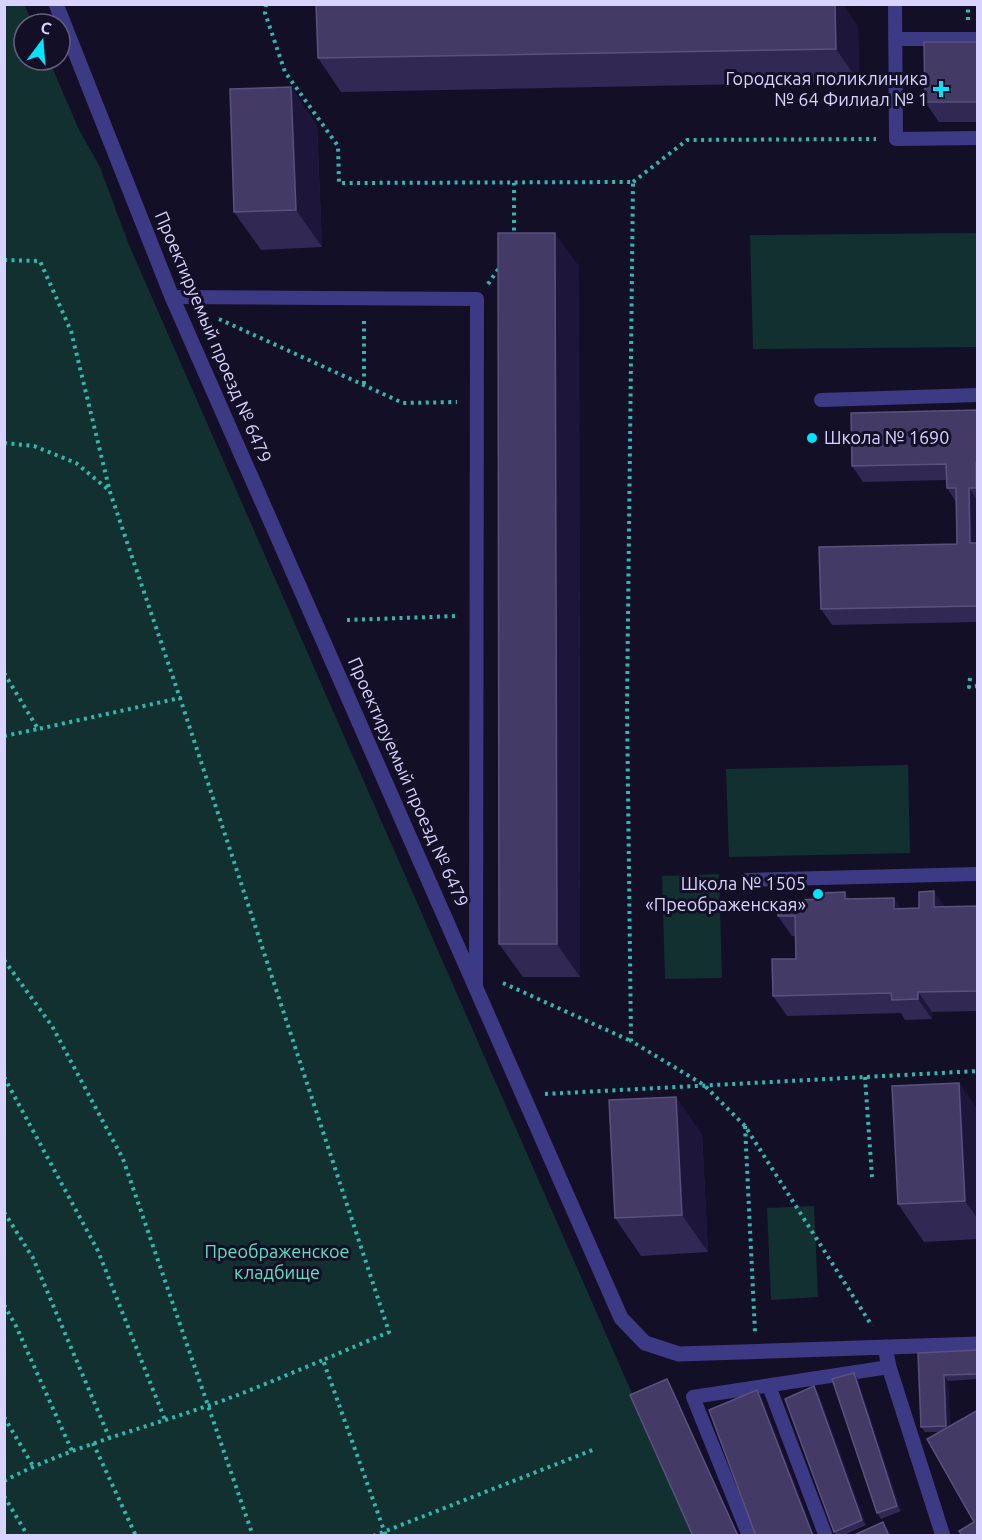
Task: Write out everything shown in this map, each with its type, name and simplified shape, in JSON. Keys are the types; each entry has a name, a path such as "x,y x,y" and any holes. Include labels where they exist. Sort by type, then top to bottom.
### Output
{"street":[{"name":"Проектируемый проезд № 6479","path":"56,4 172,297 621,1318 645,1343 679,1354 978,1344"},
{"path":"885,1347 889,1367 943,1536"}],"lane":[{"path":"895,4 896,139 978,138"},
{"path":"895,39 978,39"},
{"path":"172,297 477,299 476,986"},
{"path":"821,400 978,395"},
{"path":"747,880 978,874"},
{"path":"749,1536 693,1397 889,1367"},
{"path":"769,1386 825,1534"}],"path":[{"path":"266,4 265,13 285,72 338,147 339,183 633,182 687,140 896,139"},
{"path":"968,4 968,13"},
{"path":"514,182 514,248"},
{"path":"631,1041 627,706 633,182"},
{"path":"477,299 508,256"},
{"path":"4,260 40,261 71,331 110,492 389,1332 209,1406 109,1437 33,1466 4,1481"},
{"path":"364,300 364,384"},
{"path":"218,319 403,403 477,402"},
{"path":"4,443 34,446 76,463 110,492"},
{"path":"347,620 477,616"},
{"path":"4,673 38,729"},
{"path":"970,678 969,687 978,686"},
{"path":"4,736 180,698"},
{"path":"4,960 52,1026 123,1159 253,1536"},
{"path":"503,983 631,1041 704,1085 745,1125 885,1347"},
{"path":"550,1093 978,1071"},
{"path":"4,1077 98,1251 165,1420"},
{"path":"865,1077 872,1177"},
{"path":"745,1125 756,1352"},
{"path":"4,1212 33,1258 109,1437"},
{"path":"4,1305 16,1326 72,1451"},
{"path":"323,1360 385,1533"},
{"path":"4,1417 33,1466"},
{"path":"93,1443 136,1536"},
{"path":"373,1536 595,1449"},
{"path":"4,1496 28,1536"}],"green space":[{"name":"Преображенское кладбище","path":"24,4 28,12 12,12 12,72 54,72 79,130 99,165 129,245 694,1535 5,1536 4,5"},
{"path":"977,233 977,347 753,349 750,235"},
{"path":"908,765 910,853 729,857 726,769"},
{"path":"719,874 722,978 665,979 662,876"},
{"path":"814,1206 818,1297 771,1300 767,1208"}],"building":[{"path":"316,4 835,4 836,49 318,58"},
{"path":"924,42 978,42 978,102 925,102"},
{"path":"291,87 296,210 234,212 230,89"},
{"path":"498,233 555,233 557,944 499,944"},
{"path":"978,410 976,488 969,488 970,543 978,543 978,606 821,609 819,547 957,544 956,488 947,488 946,464 852,466 851,413"},
{"path":"934,891 934,907 978,906 978,991 918,992 918,999 892,1000 891,993 773,996 772,959 796,959 795,916 778,916 778,901 819,899 819,893 845,892 845,899 894,898 894,909 919,908 919,892"},
{"path":"959,1083 965,1201 898,1204 892,1086"},
{"path":"676,1097 682,1215 615,1218 609,1100"},
{"path":"978,1350 978,1374 944,1375 946,1426 921,1427 918,1353"},
{"path":"854,1373 897,1506 877,1513 832,1379"},
{"path":"667,1379 738,1536 693,1536 630,1395"},
{"path":"814,1386 862,1520 834,1532 785,1399"},
{"path":"757,1390 813,1536 756,1536 709,1410"},
{"path":"978,1410 978,1536 962,1536 959,1531 974,1522 927,1439"},
{"path":"883,1522 889,1536 852,1536"}],"place":[{"name":"Городская поликлиника № 64 Филиал № 1","path":"941,89"},
{"name":"Школа № 1690","path":"812,438"},
{"name":"Школа № 1505 «Преображенская»","path":"818,894"}]}
